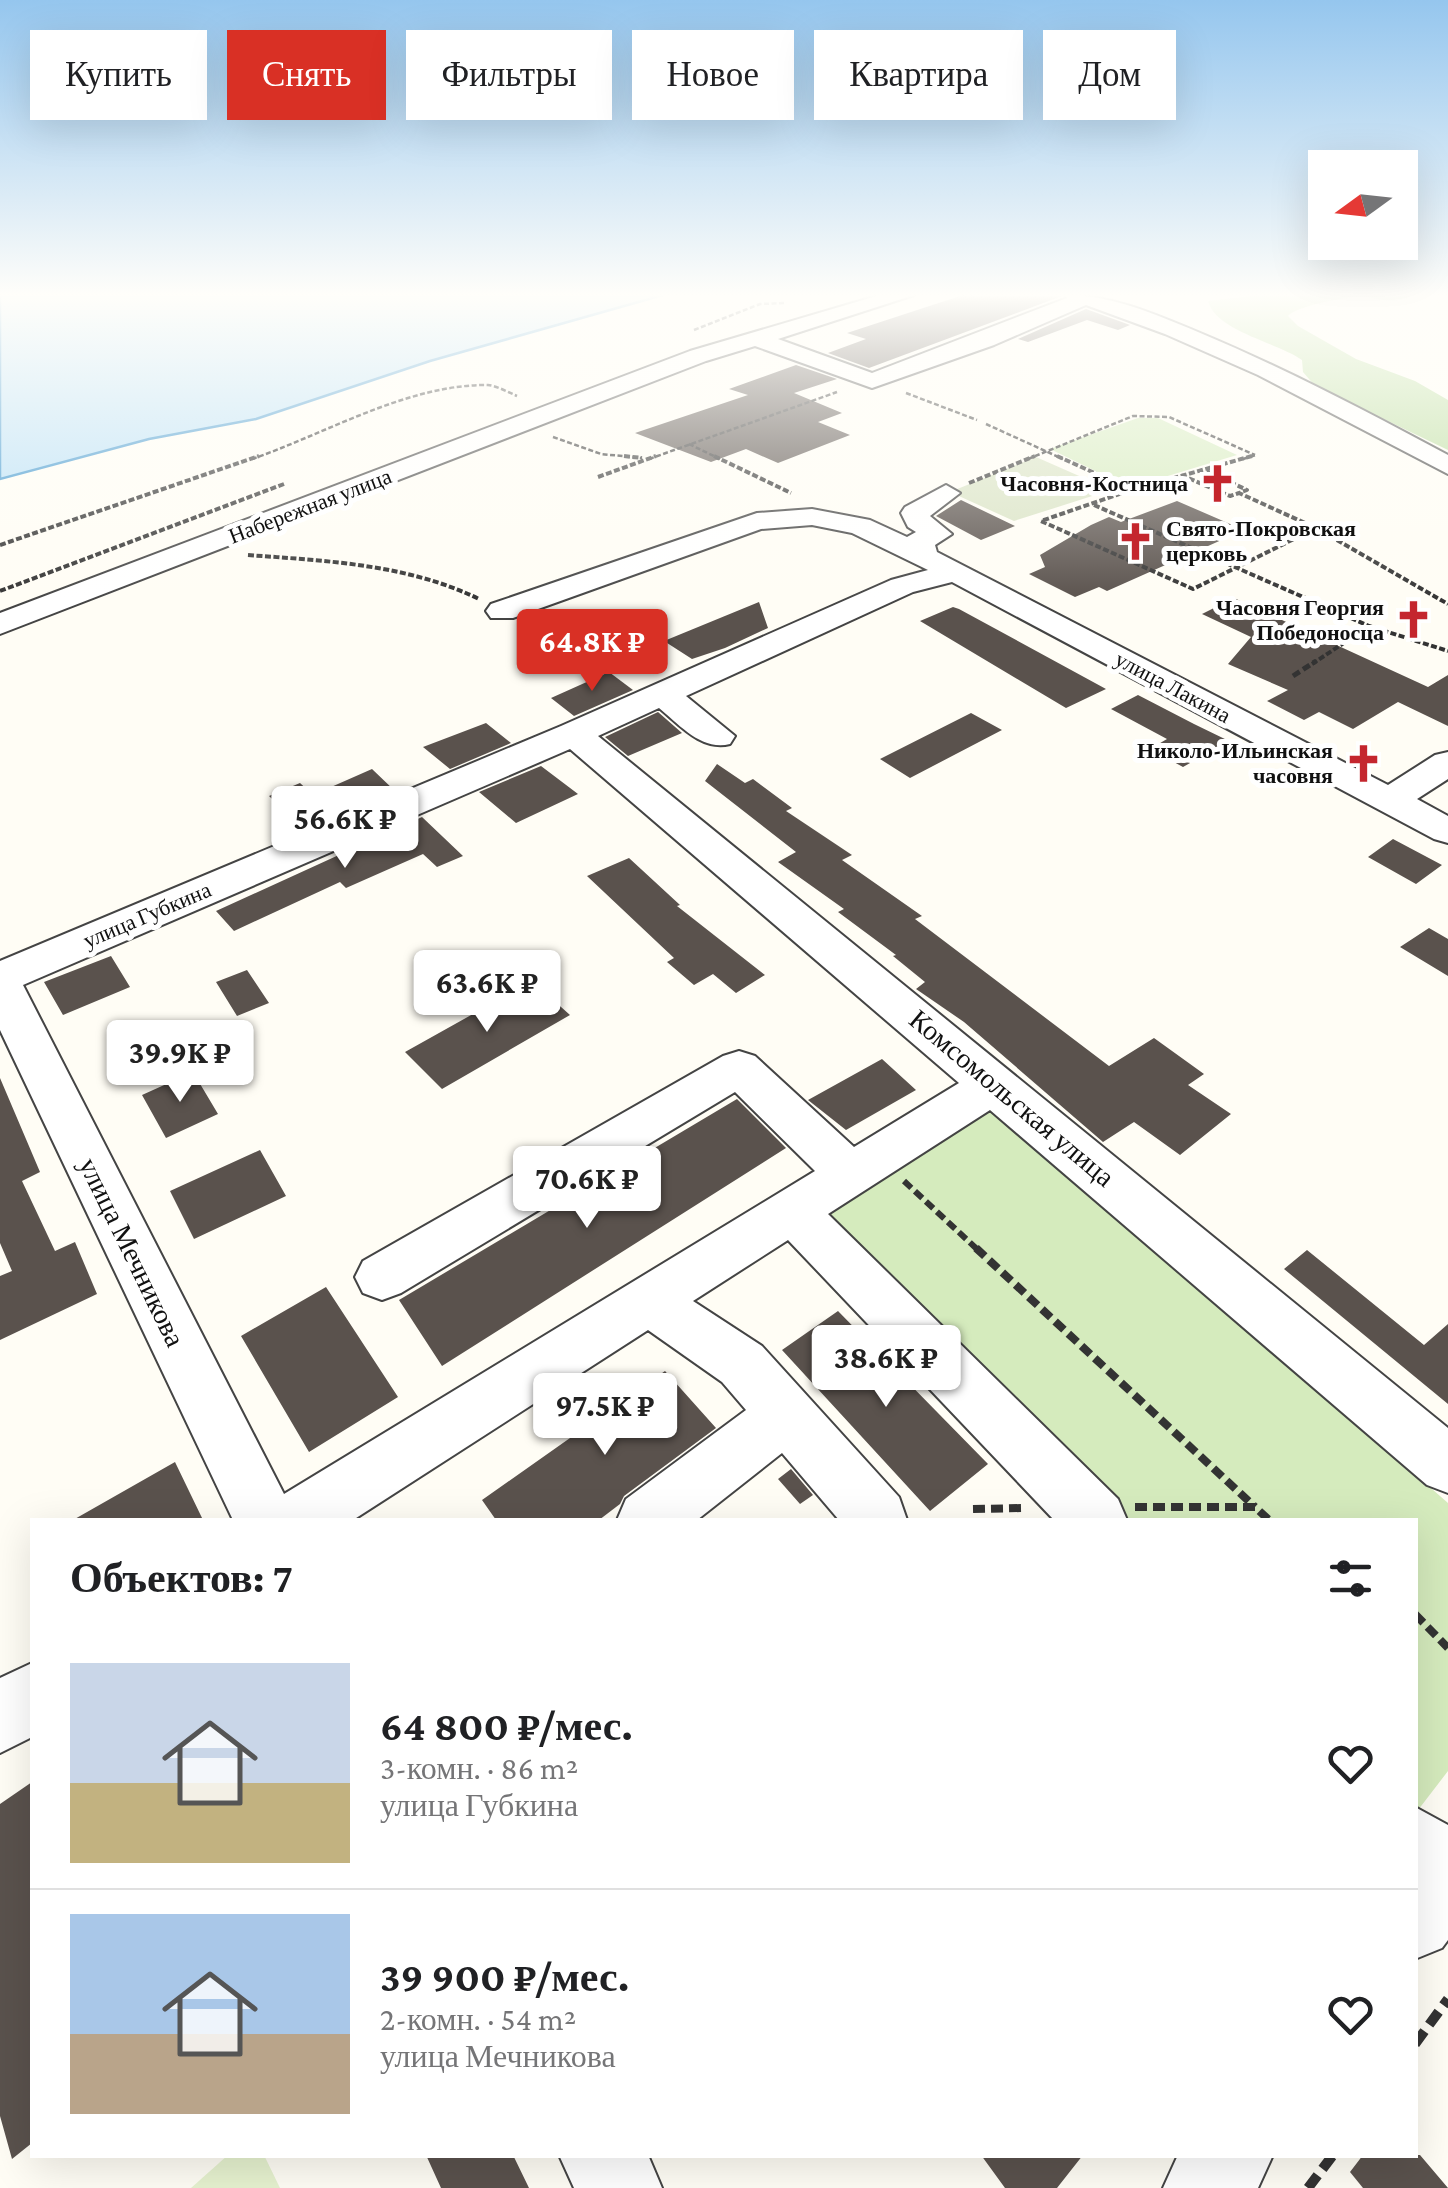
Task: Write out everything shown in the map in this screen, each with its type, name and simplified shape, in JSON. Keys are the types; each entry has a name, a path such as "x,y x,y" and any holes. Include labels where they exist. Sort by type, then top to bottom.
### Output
{"street":[{"name":"Набережная улица","path":"0,624 593,397"},
{"path":"1320,397 1448,466"},
{"path":"940,565 919,541 938,534 918,520 915,513 946,493"},
{"name":"улица Лакина","path":"502,610 757,521 812,518 860,526 1259,717 1390,800 1448,831"},
{"name":"улица Губкина","path":"0,981 574,734 902,586 940,565"},
{"path":"662,694 717,736"},
{"name":"Комсомольская улица","path":"574,734 996,1083 1448,1465"},
{"path":"1390,800 1448,763"},
{"name":"улица Мечникова","path":"0,981 263,1518"},
{"path":"382,1277 739,1068 864,1165"},
{"path":"301,1518 996,1083"},
{"path":"793,1212 1094,1518"},
{"path":"649,1301 742,1364 877,1518"},
{"path":"651,1518 786,1414"},
{"path":"0,1719 30,1698"},
{"path":"1418,1846 1448,1878 1418,1918"},
{"path":"602,2158 620,2188"},
{"path":"1205,2188 1229,2158"}],"path":[{"path":"0,545 289,446 339,421 416,397"},
{"path":"598,478 824,397"},
{"path":"915,397 977,420"},
{"path":"946,493 1042,450 1133,416 1169,417 1256,455 1131,490 1041,521 1193,590 1316,528"},
{"path":"986,424 1131,490"},
{"path":"498,434 557,438 601,454 648,458"},
{"path":"688,443 860,526"},
{"path":"1180,475 1230,496 1247,490 1207,471"},
{"path":"1240,493 1316,528 1448,604"},
{"path":"1093,504 1370,626 1448,651"},
{"path":"220,540 251,556 356,563 432,579 502,610"},
{"path":"1293,676 1370,626"},
{"path":"864,1165 1255,1507"},
{"path":"1418,1617 1448,1648"},
{"path":"1418,2040 1448,1999"},
{"path":"1308,2188 1331,2158"}],"green space":[{"path":"1338,397 1443,397 1448,400 1448,450"},
{"path":"1138,418 1158,418 1237,455 1138,485 1121,477 1112,479 1050,449"},
{"path":"1036,457 1111,490 1014,521 950,492"},
{"path":"990,1102 1448,1503 1448,1771 1418,1810 1418,1518 1118,1518 810,1210"},
{"path":"225,2158 265,2158 280,2188 191,2188"}],"water":[{"path":"0,397 322,397 256,419 149,439 0,479"}],"building":[{"path":"742,397 804,397 842,413 818,422 850,435 778,463 746,449 711,462 635,433"},
{"path":"961,500 1015,526 981,540 936,516"},
{"path":"1177,501 1244,530 1107,591 1099,587 1075,597 1029,574 1045,567 1040,555 1091,525 1109,517 1121,522"},
{"path":"1234,598 1428,687 1448,675 1448,726 1398,702 1353,729 1319,712 1304,720 1267,701 1288,690 1228,664 1251,637 1202,614"},
{"path":"759,602 768,628 725,648 692,659 664,641"},
{"path":"953,607 1106,689 1066,708 920,621"},
{"path":"609,672 633,690 574,716 551,698"},
{"path":"1138,695 1229,741 1183,767 1150,749 1167,739 1111,709"},
{"path":"658,712 682,733 628,756 605,737"},
{"path":"971,713 1002,730 910,778 880,759"},
{"path":"486,723 511,743 450,769 423,747"},
{"path":"717,764 745,783 753,779 792,808 786,811 852,855 842,860 922,916 915,919 1109,1066 1154,1038 1204,1074 1188,1085 1231,1114 1180,1155 1134,1122 1103,1142 964,1022 916,989 925,982 838,912 844,909 778,862 796,852 705,781"},
{"path":"541,766 578,794 516,823 479,792"},
{"path":"372,769 395,791 326,820 313,808 289,815 269,796 300,783 313,795"},
{"path":"422,817 463,856 437,867 423,854 346,888 340,882 234,931 216,911"},
{"path":"1393,839 1442,865 1416,884 1368,857"},
{"path":"629,858 680,905 677,906 765,975 736,993 713,974 694,985 667,962 674,958 587,876"},
{"path":"1429,928 1448,939 1448,976 1400,947"},
{"path":"111,956 130,987 63,1015 44,982"},
{"path":"247,970 269,1003 237,1016 216,982"},
{"path":"532,981 570,1015 442,1089 405,1052"},
{"path":"882,1059 916,1090 846,1130 808,1100"},
{"path":"193,1072 218,1114 166,1138 142,1095"},
{"path":"0,1078 40,1172 22,1181 55,1251 75,1242 97,1294 0,1340 0,1276 12,1271 0,1243"},
{"path":"737,1099 786,1148 442,1366 399,1300"},
{"path":"260,1150 286,1196 194,1239 170,1191"},
{"path":"1307,1250 1424,1345 1448,1324 1448,1404 1284,1269"},
{"path":"326,1287 398,1397 309,1452 241,1336"},
{"path":"838,1311 988,1464 930,1511 782,1350"},
{"path":"665,1371 716,1428 624,1496 602,1518 495,1518 482,1500"},
{"path":"175,1462 202,1518 77,1518"},
{"path":"791,1469 813,1495 800,1504 778,1479"},
{"path":"30,1783 30,2145 12,2159 0,2116 0,1804"},
{"path":"1420,2155 1448,2188 1363,2188 1350,2172 1361,2158"},
{"path":"427,2158 514,2158 529,2188 441,2188"},
{"path":"983,2158 1081,2158 1057,2188 1005,2188"}],"place":[{"name":"Часовня-Костница","path":"1218,483"},
{"name":"Свято-Покровская церковь","path":"1136,541"},
{"name":"Часовня Георгия Победоносца","path":"1414,620"},
{"name":"Николо-Ильинская часовня","path":"1363,763"}]}
